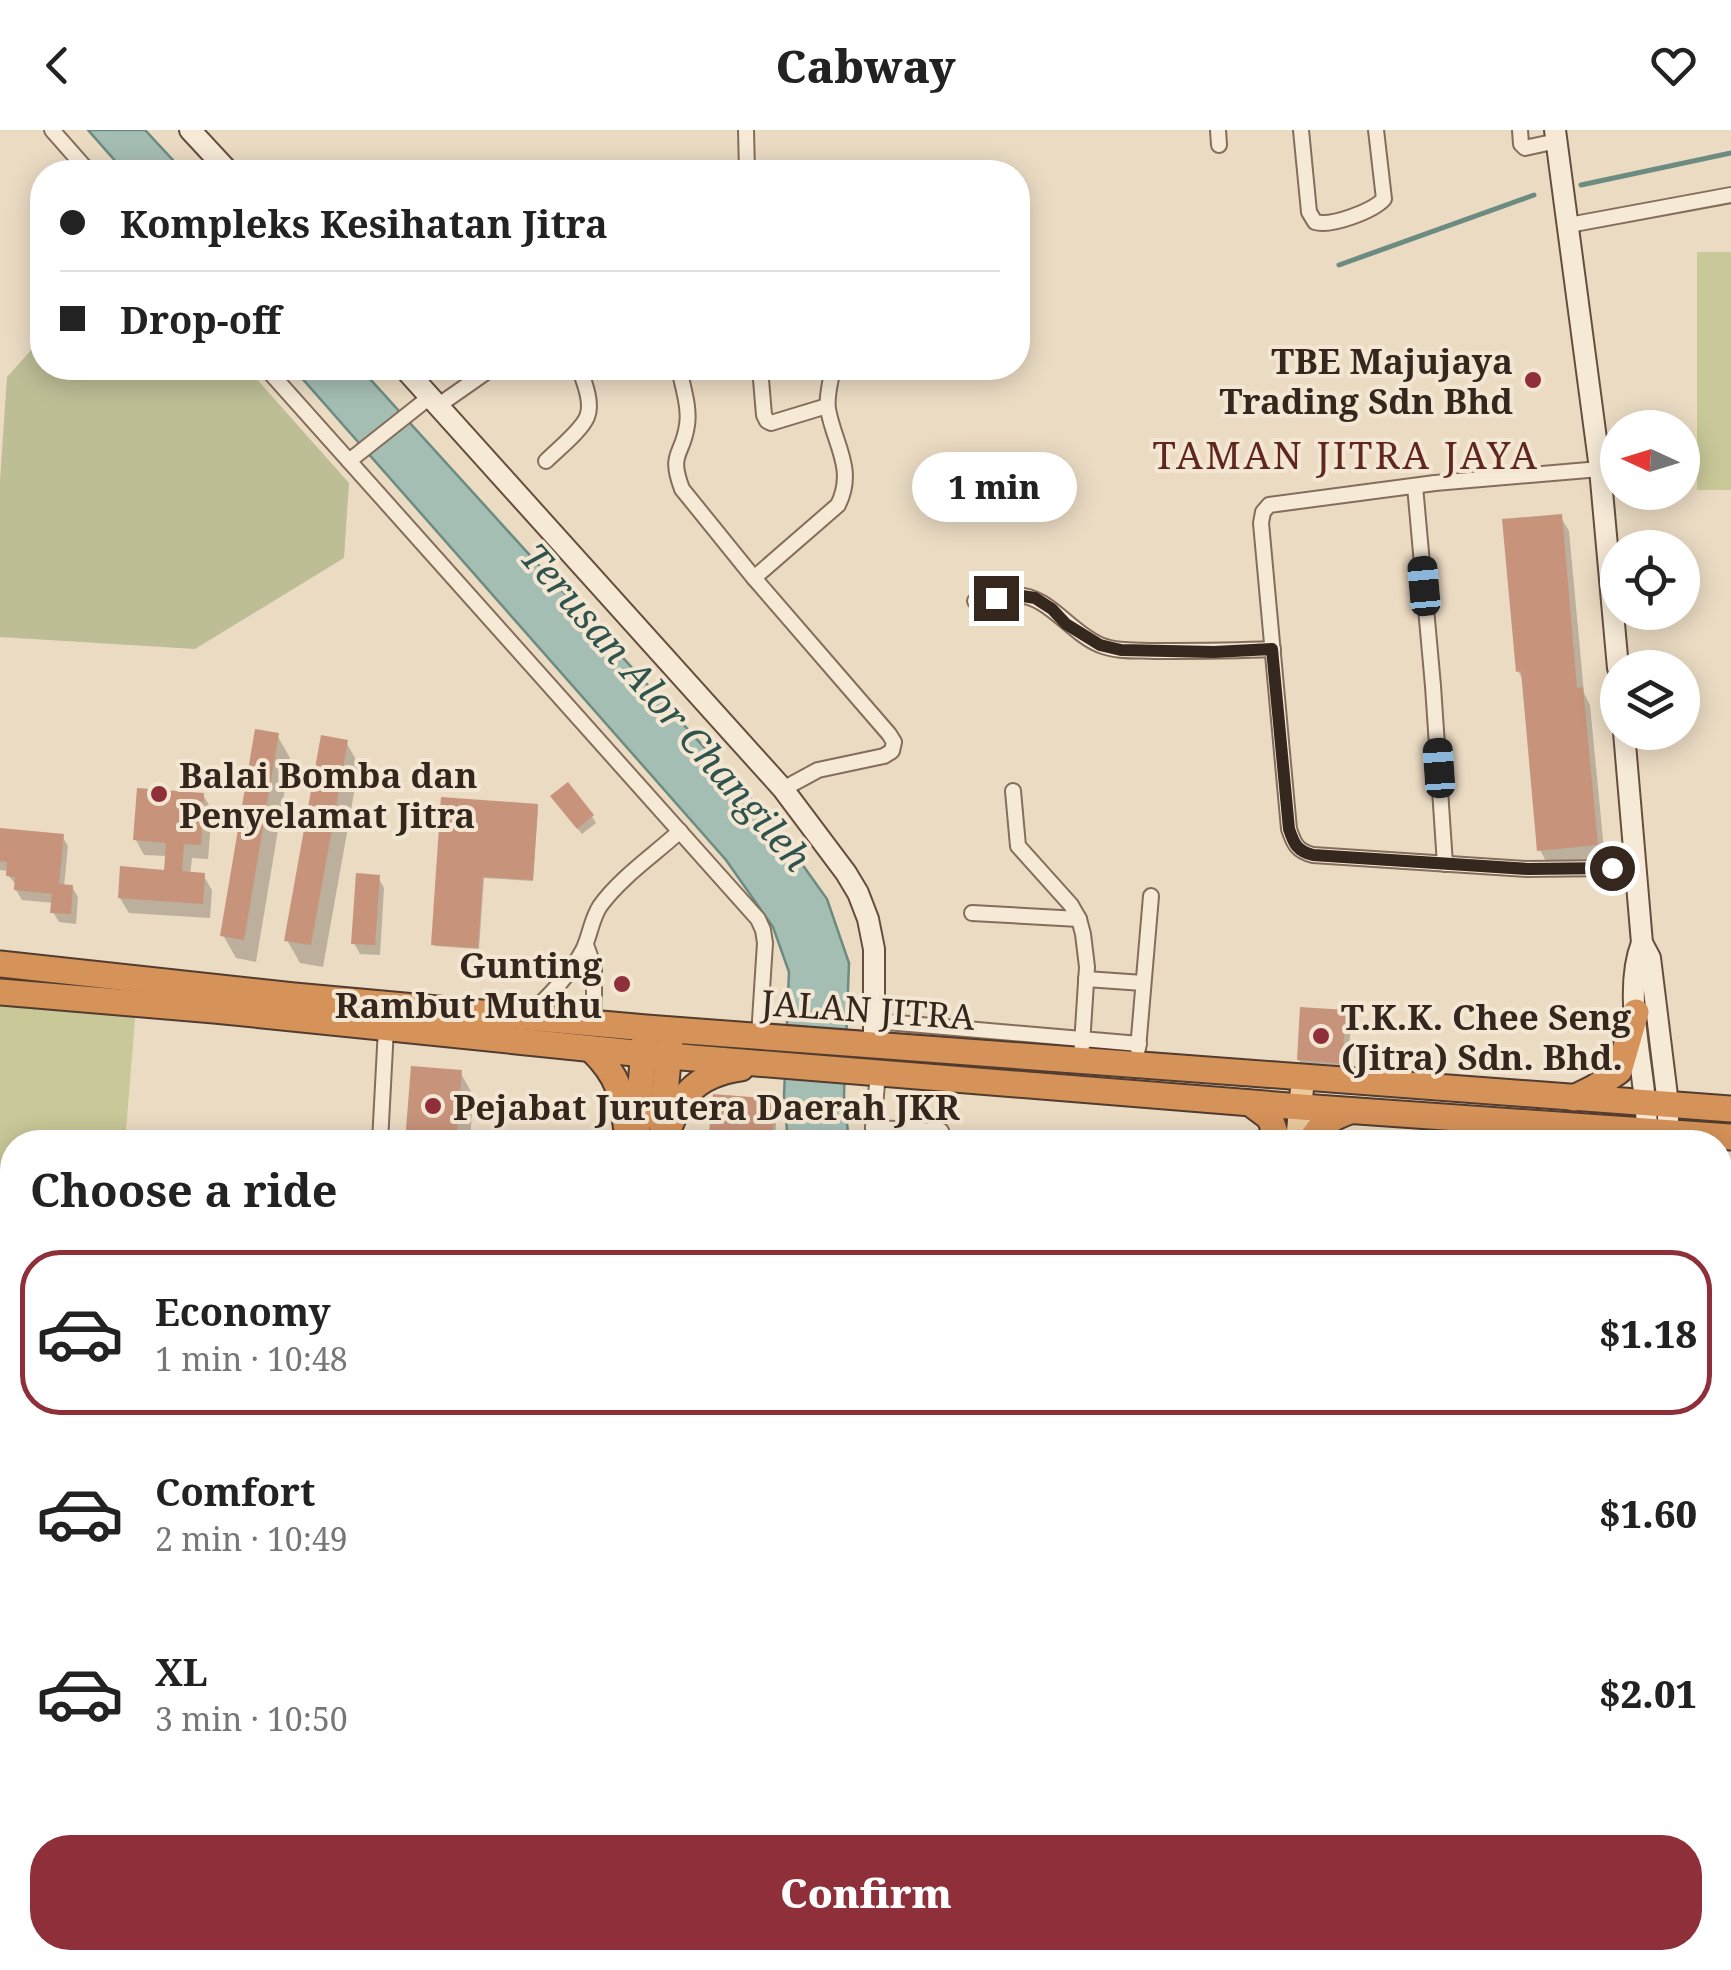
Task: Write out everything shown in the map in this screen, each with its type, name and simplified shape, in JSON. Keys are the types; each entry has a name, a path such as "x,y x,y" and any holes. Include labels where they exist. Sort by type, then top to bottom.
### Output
{"highway":[{"name":"JALAN JITRA","path":"0,964 386,1028 593,1036 658,1042 775,1064 1606,1130"},
{"name":"JALAN JITRA","path":"0,992 294,996 528,1016 593,1036"},
{"path":"1574,1098 1619,1071 1636,1012"},
{"path":"593,1036 603,1061 619,1084 626,1130"},
{"name":"JALAN JITRA","path":"658,1042 872,1037 1082,1049 1296,1077 1731,1109"},
{"path":"639,1130 658,1042"},
{"path":"658,1042 662,1130"},
{"path":"667,1130 680,1101 710,1075 775,1064"},
{"path":"1250,1103 1270,1118 1276,1130"},
{"path":"1318,1130 1328,1120 1350,1111"}],"main road":[{"path":"190,130 217,160"},
{"path":"1556,136 1600,469"},
{"path":"412,380 428,404 783,789 846,873 858,892 874,949 872,1037"},
{"path":"1604,510 1616,650"},
{"path":"1626,750 1642,943 1635,966 1636,1012 1657,1103 1671,1130"},
{"path":"1642,943 1650,958 1657,1103"},
{"path":"1296,1077 1296,1130"},
{"path":"1285,1130 1294,1107"}],"street":[{"path":"52,130 79,160"},
{"path":"746,130 747,160"},
{"path":"1301,130 1309,212 1315,222 1324,225 1377,206 1384,199 1376,130"},
{"path":"1520,130 1525,148 1556,136"},
{"path":"1569,225 1731,195"},
{"path":"278,380 356,456 758,918 763,930 770,1037"},
{"path":"356,456 428,404 471,380"},
{"path":"546,462 587,417 583,380"},
{"path":"681,380 688,420 676,456 682,489 894,742 892,751 884,756 836,764 783,789"},
{"path":"761,380 764,415 771,423 827,406"},
{"path":"754,578 838,505 844,493 845,466 827,406 831,380"},
{"path":"1600,469 1415,486 1270,506 1262,512 1261,523 1272,649 1289,829 1294,844 1302,852 1572,870 1635,863"},
{"path":"1415,486 1445,864"},
{"path":"975,601 1016,595 1035,598 1100,645 1121,650 1272,649"},
{"path":"1013,791 1018,846 1079,920 1086,957 1082,1049"},
{"path":"528,1016 571,970 586,945 597,910 612,891 680,831"},
{"path":"1138,1054 1151,896"},
{"path":"972,912 1079,920"},
{"path":"586,945 594,967 593,1036"},
{"path":"1086,979 1144,983"},
{"path":"381,1130 386,1028"},
{"path":"872,1072 874,1130"}],"green space":[{"path":"1697,252 1731,252 1731,490 1700,490"},
{"path":"30,351 30,380 258,380 349,483 344,558 195,649 0,637 0,481 7,377"},
{"path":"0,995 136,1007 126,1130 0,1130"}],"shaded area":[{"path":"88,130 145,130 173,160 114,160"},
{"name":"Terusan Alor Changileh","path":"304,380 371,380 772,822 827,899 849,963 844,1095 848,1130 787,1130 784,1096 789,972 773,927 726,860"}],"building":[{"path":"1562,514 1577,688 1583,687 1598,845 1537,851 1502,519"},
{"path":"255,729 279,733 244,940 220,936"},
{"path":"321,735 348,740 311,945 284,941"},
{"path":"568,782 594,815 577,829 550,796"},
{"path":"137,788 204,793 201,845 184,844 182,871 205,873 203,904 118,898 120,866 164,870 166,843 133,840"},
{"path":"441,797 538,804 533,880 483,877 478,948 431,945"},
{"path":"0,828 64,834 59,884 73,885 71,914 50,913 52,894 14,890 15,877 6,876 7,862 0,861"},
{"path":"356,873 380,875 375,945 351,944"},
{"name":"T.K.K. Chee Seng (Jitra) Sdn. Bhd.","path":"1300,1007 1346,1010 1342,1064 1297,1060"},
{"name":"Pejabat Jurutera Daerah JKR","path":"411,1066 462,1070 457,1130 406,1130"},
{"path":"713,1094 775,1099 773,1130 709,1130"}],"waterway":[{"path":"1581,185 1731,153"},
{"path":"1339,265 1534,195"}],"place":[{"name":"TBE Majujaya Trading Sdn Bhd","path":"1533,380"},
{"name":"Balai Bomba dan Penyelamat Jitra","path":"159,794"},
{"name":"Gunting Rambut Muthu","path":"622,984"},
{"name":"T.K.K. Chee Seng (Jitra) Sdn. Bhd.","path":"1321,1036"},
{"name":"Pejabat Jurutera Daerah JKR","path":"433,1106"}],"district":[{"name":"TAMAN JITRA JAYA","path":"1346,454"}],"route":[{"path":"996,598 1035,598 1100,645 1121,650 1272,649 1289,829 1294,844 1302,852 1528,869 1612,868"}]}
